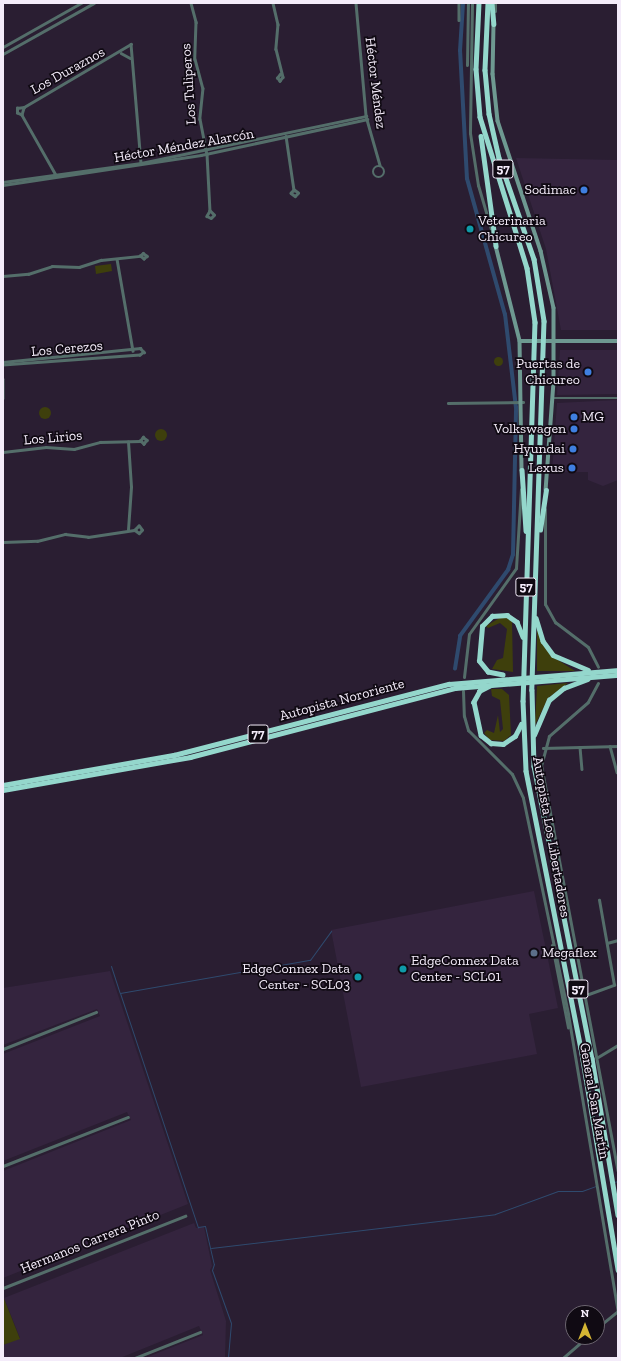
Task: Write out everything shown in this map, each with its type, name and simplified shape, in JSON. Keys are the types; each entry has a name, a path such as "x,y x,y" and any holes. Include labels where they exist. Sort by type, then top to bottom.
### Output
{"highway":[{"name":"Autopista Los Libertadores","path":"479,3 476,69 480,117 527,268 535,331 523,718 531,802 578,1035 618,1270"},
{"name":"Autopista Los Libertadores","path":"488,3 485,70 489,114 498,153 534,259 544,331 532,745 538,794 618,1215"},
{"path":"494,3 494,24"},
{"path":"480,117 496,246"},
{"path":"522,470 528,547"},
{"path":"537,549 546,490"},
{"path":"535,606 541,637 553,655 576,668 602,671"},
{"path":"511,679 490,673 480,664 477,652 482,626 495,615 510,616 519,624 525,644"},
{"name":"Autopista Nororiente","path":"3,785 154,759 439,686 548,674 618,670"},
{"name":"Autopista Nororiente","path":"3,790 164,762 432,693 511,679 545,680 618,675"},
{"path":"532,745 539,717 549,700 568,686 594,677"},
{"path":"500,682 483,689 474,700 473,712 481,735 491,743 506,743 518,732 523,718"}],"main road":[{"path":"494,24 493,74 498,121 549,280 555,342 554,400 546,490"},
{"path":"496,246 520,341 523,402 522,470"},
{"path":"520,341 618,341"}],"street":[{"path":"3,47 81,3"},
{"path":"3,54 94,3"},
{"name":"Los Tuliperos","path":"191,3 196,22 195,56 203,88 200,119 206,152 210,212"},
{"path":"273,3 278,24 276,49 280,74"},
{"name":"Héctor Méndez","path":"356,3 367,118 380,165"},
{"path":"459,3 459,20"},
{"path":"468,3 468,73 474,167 496,246"},
{"path":"468,73 472,3"},
{"path":"32,31 35,36"},
{"name":"Los Duraznos","path":"22,115 16,109 24,107 121,53 131,45 130,58 141,164"},
{"name":"Los Duraznos","path":"121,53 130,58"},
{"name":"Los Duraznos","path":"22,115 24,107"},
{"path":"22,115 56,176"},
{"name":"Héctor Méndez Alarcón","path":"3,184 141,164 206,152 367,118"},
{"path":"285,135 294,190"},
{"path":"380,165 384,166 384,172 375,178 373,172 380,165"},
{"path":"3,276 140,256"},
{"path":"117,260 133,352"},
{"path":"137,350 144,352 137,354 137,350"},
{"name":"Los Cerezos","path":"3,365 133,352 137,350"},
{"name":"Los Cerezos","path":"3,362 133,352 137,354"},
{"path":"3,379 3,398"},
{"path":"554,400 618,398"},
{"path":"448,403 523,402"},
{"name":"Los Lirios","path":"3,452 140,441"},
{"path":"128,442 131,487 128,530"},
{"path":"464,676 469,634 507,584 518,563 522,470"},
{"path":"546,490 545,604 555,622 588,647 598,666"},
{"path":"3,542 135,530"},
{"path":"543,748 554,731 588,702 598,683"},
{"name":"General San Martín","path":"463,691 464,716 468,730 509,770 520,788 571,1036 618,1312"},
{"path":"610,746 617,772"},
{"path":"543,748 618,746"},
{"path":"580,747 582,770"},
{"name":"General San Martín","path":"543,748 544,784 598,1057 618,1171"},
{"path":"586,995 614,986 600,900"},
{"path":"607,943 618,940"},
{"path":"3,1049 96,1012"},
{"path":"598,1057 618,1045"},
{"path":"3,1166 128,1117"},
{"name":"Hermanos Carrera Pinto","path":"3,1288 185,1216"},
{"path":"605,1322 618,1312"},
{"path":"135,1358 200,1332"},
{"path":"563,1358 578,1345"}],"shaded area":[{"path":"516,158 618,160 618,330 561,330 546,249"},
{"path":"111,264 112,271 96,274 95,266"},
{"name":"Puertas de Chicureo","path":"560,350 618,350 618,394 557,395"},
{"path":"498,356 503,361 498,366 493,361"},
{"path":"618,400 618,480 603,486 588,480 588,472 552,472 557,403"},
{"path":"43,407 47,407 51,413 47,419 43,419 39,415 39,411"},
{"path":"159,429 163,429 167,435 163,441 159,441 155,437 155,433"},
{"path":"503,616 512,621 513,672 492,669 497,660 503,658 507,629 500,623 488,628 486,626"},
{"path":"537,627 550,655 575,671 537,671"},
{"path":"568,683 548,698 535,725 537,686"},
{"path":"491,689 502,689 509,695 511,735 504,741 490,740 484,733 487,730 494,733 498,715 500,732 503,729 500,700 492,696"},
{"path":"534,891 558,1008 529,1014 537,1054 361,1087 331,930"},
{"path":"110,971 188,1204 3,1278 3,1171 131,1120 127,1112 3,1161 3,1054 100,1016 97,1009 3,1045 3,988"},
{"path":"194,1223 196,1228 204,1227 212,1266 210,1270 226,1321 225,1358 145,1358 203,1335 199,1326 120,1358 3,1358 3,1345 20,1338 4,1298"},
{"path":"3,1296 20,1339 3,1345"}],"waterway":[{"path":"455,669 460,636 508,570 513,555 516,408 505,315 467,179 460,51 463,3"},
{"path":"111,966 120,993 310,960 331,931"},
{"path":"120,993 198,1227 205,1226 214,1264 212,1270 231,1323 228,1358"},
{"path":"614,1182 618,1181"},
{"path":"211,1248 495,1214 558,1191 582,1191 596,1186"}],"place":[{"name":"Sodimac","path":"584,190"},
{"name":"Veterinaria Chicureo","path":"470,229"},
{"name":"Puertas de Chicureo","path":"588,372"},
{"name":"MG","path":"574,417"},
{"name":"Volkswagen","path":"574,429"},
{"name":"Hyundai","path":"573,449"},
{"name":"Lexus","path":"572,468"},
{"name":"Megaflex","path":"534,953"},
{"name":"EdgeConnex Data Center - SCL01","path":"403,969"},
{"name":"EdgeConnex Data Center - SCL03","path":"358,977"}]}
